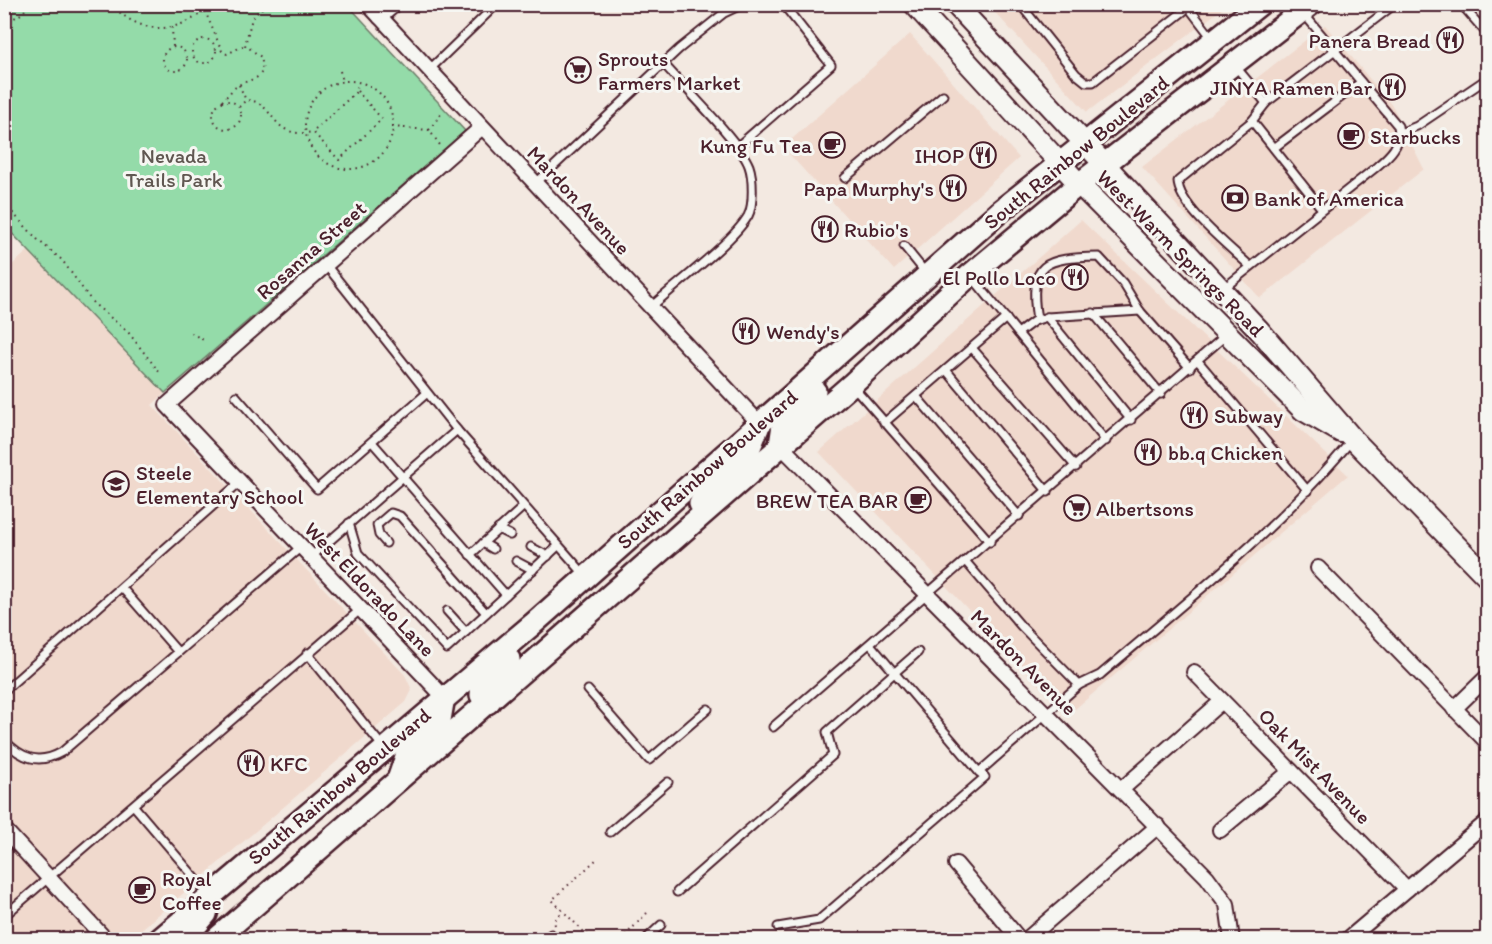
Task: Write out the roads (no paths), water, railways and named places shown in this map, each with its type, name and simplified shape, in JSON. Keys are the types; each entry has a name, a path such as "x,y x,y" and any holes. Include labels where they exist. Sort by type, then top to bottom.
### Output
{"main road":[{"name":"West Warm Springs Road","path":"914,4 1079,184 1303,410 1353,439"},
{"name":"South Rainbow Boulevard","path":"159,939 532,624 927,274 1059,162 1260,4"},
{"name":"South Rainbow Boulevard","path":"215,939 852,384 970,275 1079,184 1307,8"},
{"name":"West Warm Springs Road","path":"968,9 1084,143 1222,290 1353,439 1488,578"},
{"path":"1227,334 1240,332 1251,336 1301,387 1320,399"},
{"path":"780,445 783,425 830,375 856,338"},
{"path":"678,534 717,481 748,452 759,423"},
{"path":"489,702 481,695 482,686 513,655 532,624"},
{"path":"398,780 409,748 440,720 444,697"},
{"path":"184,939 206,914 210,896"}],"street":[{"name":"Mardon Avenue","path":"368,4 759,423"},
{"path":"380,17 394,4"},
{"name":"Rosanna Street","path":"167,405 482,127"},
{"name":"West Eldorado Lane","path":"167,405 444,697"},
{"name":"Mardon Avenue","path":"780,445 1122,789 1219,891 1229,913 1232,939"},
{"path":"1318,568 1488,743"},
{"name":"Oak Mist Avenue","path":"1194,672 1407,889"},
{"path":"1454,709 1488,676"},
{"path":"1122,789 1222,701"},
{"path":"1220,830 1291,771"},
{"path":"1347,939 1488,821"},
{"path":"1026,939 1158,826"},
{"path":"4,829 106,939"},
{"path":"956,864 1020,939"}],"lane":[{"path":"429,70 497,4"},
{"path":"535,184 663,63 724,13 743,4"},
{"path":"737,147 831,65 783,4"},
{"path":"1020,4 1076,74 1086,82 1093,82 1187,6 1215,41"},
{"path":"1250,266 1190,207 1178,189 1178,181 1252,122 1266,103 1395,4"},
{"path":"1461,4 1488,35"},
{"path":"1222,290 1394,152 1400,133 1398,126 1334,50 1307,8"},
{"path":"651,308 738,229 750,213 752,180 749,165 737,147 663,63"},
{"path":"1234,65 1266,103"},
{"path":"1400,133 1417,126 1488,78"},
{"path":"1274,148 1361,82"},
{"path":"845,178 943,94"},
{"path":"1252,122 1322,209"},
{"path":"904,246 927,274"},
{"path":"1037,320 1034,285 1040,269 1053,261 1094,257 1103,259 1127,289 1140,310 1190,368"},
{"path":"326,265 457,430 585,576"},
{"path":"970,275 1106,441"},
{"path":"1018,333 1037,320 1047,317 1140,310"},
{"path":"1093,313 1161,394"},
{"path":"1047,317 1131,420"},
{"path":"884,423 1006,318"},
{"path":"773,727 1048,492 1227,334"},
{"path":"972,348 1076,467"},
{"path":"1198,361 1308,491"},
{"path":"946,370 1048,492"},
{"path":"852,384 990,542"},
{"path":"236,396 316,489 427,393"},
{"path":"916,396 1019,516"},
{"path":"4,740 22,756 36,761 50,759 62,752 178,652 306,552 349,523 457,430"},
{"path":"979,772 1079,685 1100,675 1199,591 1308,491 1353,439"},
{"path":"372,442 506,595"},
{"path":"4,691 240,482"},
{"path":"470,555 523,507"},
{"path":"386,543 378,535 377,525 391,513 400,516 486,613"},
{"path":"349,523 358,553 447,649 558,546"},
{"path":"498,529 510,535"},
{"path":"483,543 493,549"},
{"path":"531,547 548,556"},
{"path":"516,561 533,570"},
{"path":"966,562 1021,626 1079,685"},
{"path":"122,588 178,652"},
{"path":"4,916 134,806 307,653 361,609"},
{"path":"447,611 466,632"},
{"path":"778,927 819,920 985,777 870,644"},
{"path":"677,892 833,755 827,732 918,652"},
{"path":"307,653 384,748"},
{"path":"588,690 649,760 708,709"},
{"path":"610,832 668,782"},
{"path":"134,806 210,896"},
{"path":"645,939 661,925"},
{"path":"545,939 551,934 556,939"}],"place":[{"name":"Panera Bread","path":"1450,40"},
{"name":"Sprouts Farmers Market","path":"578,70"},
{"name":"JINYA Ramen Bar","path":"1392,87"},
{"name":"Starbucks","path":"1351,136"},
{"name":"Kung Fu Tea","path":"832,145"},
{"name":"IHOP","path":"983,155"},
{"name":"Papa Murphy's","path":"953,188"},
{"name":"Bank of America","path":"1235,198"},
{"name":"Rubio's","path":"825,229"},
{"name":"El Pollo Loco","path":"1075,277"},
{"name":"Wendy's","path":"746,331"},
{"name":"Subway","path":"1194,415"},
{"name":"bb.q Chicken","path":"1148,452"},
{"name":"Steele Elementary School","path":"116,484"},
{"name":"BREW TEA BAR","path":"918,500"},
{"name":"Albertsons","path":"1077,508"},
{"name":"KFC","path":"251,763"},
{"name":"Royal Coffee","path":"142,890"}],"park label":[{"name":"Nevada Trails Park","path":"174,167"}]}
